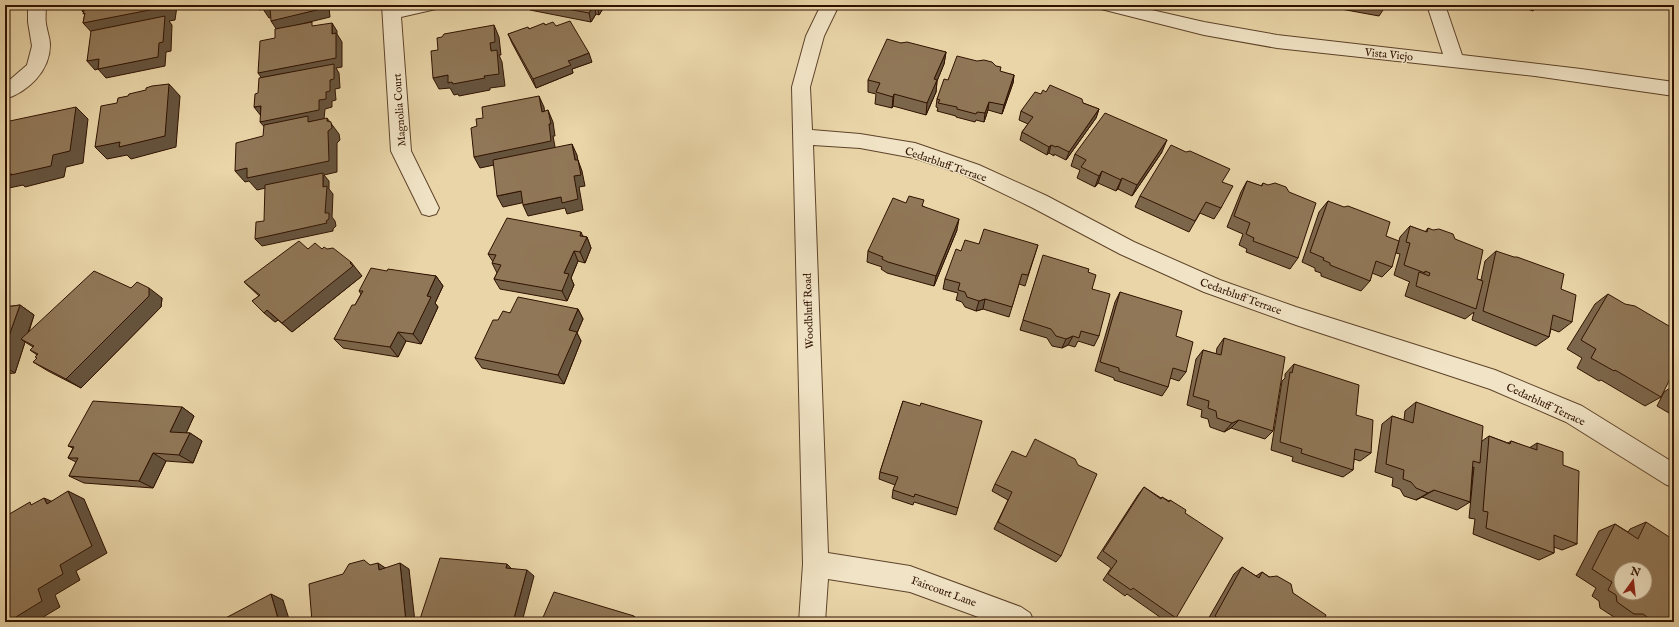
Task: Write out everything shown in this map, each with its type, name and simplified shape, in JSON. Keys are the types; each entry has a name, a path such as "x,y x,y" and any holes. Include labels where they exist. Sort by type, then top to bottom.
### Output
{"street":[{"path":"10,90 36,68 41,46 37,22 37,5"},
{"path":"392,9 430,5"},
{"name":"Woodbluff Road","path":"812,622 816,564 801,87 814,36 830,5"},
{"name":"Vista Viejo","path":"1107,5 1177,23 1232,34 1302,44 1553,72 1674,89"},
{"path":"1436,5 1454,60"},
{"name":"Magnolia Court","path":"392,9 401,151 429,208"},
{"name":"Cedarbluff Terrace","path":"802,137 860,140 915,151 972,170 1040,202 1127,248 1212,286 1296,316 1494,380 1574,414 1674,476"},
{"name":"Faircourt Lane","path":"816,564 910,578 1012,616 1021,622"}],"building":[{"path":"83,5 166,5 165,7 83,23 85,13 83,14 84,10 82,11"},
{"path":"263,5 324,5 325,8 271,21 270,8 263,9"},
{"path":"546,5 594,5 589,13"},
{"path":"1373,5 1385,5 1385,7"},
{"path":"165,16 163,42 159,43 158,57 98,69 99,59 87,61 91,31"},
{"path":"570,21 589,53 568,61 571,65 533,79 508,34 528,27 529,29 544,23 545,25 553,22 556,26"},
{"path":"312,22 312,26 332,23 332,34 336,33 336,58 258,73 260,41 275,38 275,29"},
{"path":"494,25 495,42 490,43 491,51 497,50 499,74 484,76 485,78 453,84 452,82 448,83 448,75 433,78 431,51 438,50 437,38 442,37 444,34"},
{"path":"887,39 901,43 907,42 946,52 934,79 937,80 927,103 894,94 893,97 876,92 880,83 868,80"},
{"path":"957,56 977,61 984,60 992,62 996,66 1001,67 1000,71 1014,75 1004,105 989,102 985,113 977,112 976,114 957,109 957,107 938,103 940,100 937,99 944,79 948,80"},
{"path":"334,64 334,79 330,80 330,91 326,92 326,99 319,100 319,110 260,122 261,106 254,107 255,94 258,93 259,78"},
{"path":"169,84 165,136 119,147 120,142 95,147 101,106 117,103 118,98 146,90 146,88 152,86"},
{"path":"1050,85 1082,99 1083,103 1099,109 1069,152 1057,146 1051,145 1049,147 1022,132 1033,117 1021,111 1035,92 1041,94 1043,90 1046,92"},
{"path":"539,96 542,112 548,110 551,124 549,124 551,141 474,157 471,128 477,126 476,119 483,118 482,107"},
{"path":"76,107 70,151 53,155 51,166 5,175 5,122"},
{"path":"1105,113 1167,140 1137,185 1122,178 1121,180 1102,171 1099,176 1081,167 1086,160 1075,154"},
{"path":"308,116 308,122 327,118 327,121 331,122 332,128 328,131 329,161 247,178 247,168 235,171 236,143 263,136 264,125"},
{"path":"572,144 575,160 578,160 581,175 574,176 578,199 562,203 561,197 523,205 521,191 497,196 493,160"},
{"path":"1171,145 1186,152 1190,151 1230,169 1222,182 1233,186 1221,208 1206,202 1195,221 1140,196"},
{"path":"323,173 323,187 327,186 325,213 329,213 329,219 326,221 327,223 255,239 256,222 264,221 265,185"},
{"path":"1247,181 1262,186 1263,183 1268,185 1275,183 1286,187 1289,192 1316,203 1298,258 1253,241 1254,238 1246,234 1250,223 1234,216"},
{"path":"909,196 924,200 922,206 959,219 936,276 888,262 882,259 883,257 868,251 893,198 906,203"},
{"path":"1328,201 1344,207 1348,206 1390,222 1386,236 1399,241 1392,267 1376,261 1370,281 1330,265 1330,263 1323,260 1324,258 1310,252"},
{"path":"507,218 581,232 580,236 587,237 580,252 574,251 564,273 569,274 562,291 494,279 501,265 492,263 496,255 488,254"},
{"path":"1410,226 1427,232 1428,228 1433,230 1439,229 1453,234 1455,239 1483,250 1477,279 1483,281 1476,309 1416,286 1419,272 1429,276 1430,273 1425,271 1425,273 1404,265 1410,243 1406,242"},
{"path":"984,229 1038,245 1028,275 1022,274 1012,307 985,299 979,301 967,297 965,292 958,290 960,283 945,279 956,249 961,251 965,240 979,244"},
{"path":"299,241 308,249 315,243 322,249 324,247 327,249 333,248 351,262 350,263 353,266 282,323 267,310 264,313 252,301 260,295 244,282"},
{"path":"1496,251 1564,274 1561,289 1576,295 1572,322 1553,315 1549,337 1483,311"},
{"path":"1043,255 1089,269 1088,272 1096,275 1092,289 1110,294 1099,336 1081,331 1079,338 1073,336 1066,339 1056,336 1051,329 1023,320"},
{"path":"371,268 436,276 427,296 431,297 413,334 398,332 390,347 334,339 352,305 355,305 363,291 359,291"},
{"path":"94,271 131,288 137,282 149,288 149,296 66,379 33,362 37,358 35,357 38,354 30,350 34,346 21,339"},
{"path":"1120,292 1182,311 1176,336 1193,342 1186,372 1173,368 1168,387 1119,371 1119,368 1100,362"},
{"path":"1608,294 1625,304 1635,306 1674,329 1674,371 1661,397 1591,358 1596,349 1581,340"},
{"path":"518,297 578,309 569,330 577,332 558,375 475,358 493,320 498,320 503,311 510,313"},
{"path":"20,305 5,347 5,307"},
{"path":"1224,338 1285,357 1273,431 1239,420 1232,423 1217,418 1216,411 1208,408 1209,401 1193,396 1203,350 1221,355"},
{"path":"1294,364 1359,385 1356,415 1373,420 1371,453 1355,449 1353,470 1301,453 1302,449 1280,442 1290,372 1292,373"},
{"path":"93,401 182,407 170,432 190,433 179,455 153,453 139,481 69,476 78,458 68,458 74,447 68,446"},
{"path":"903,401 920,406 921,403 982,421 958,508 915,494 914,497 893,490 898,477 880,472"},
{"path":"1416,402 1483,426 1480,463 1473,461 1470,502 1434,490 1428,493 1416,488 1411,482 1403,479 1404,470 1386,464 1392,416 1413,423"},
{"path":"1489,436 1510,444 1511,441 1537,450 1537,443 1563,452 1563,465 1579,471 1577,544 1554,535 1554,553 1486,528 1488,512 1483,511"},
{"path":"1035,439 1075,459 1078,465 1097,474 1061,556 998,522 1012,492 995,484 1012,451 1026,457"},
{"path":"1144,487 1161,499 1162,497 1169,502 1170,500 1186,510 1185,513 1223,538 1176,618 1133,588 1131,590 1108,574 1117,561 1103,551"},
{"path":"68,491 92,546 60,565 63,574 38,589 42,601 11,620 5,605 5,514 6,516 30,502 31,505 44,498 47,504"},
{"path":"1646,522 1674,540 1674,622 1654,622 1643,614 1634,614 1617,602 1653,601 1653,561 1613,561 1613,593 1608,590 1612,582 1592,569 1615,524 1638,539"},
{"path":"440,558 507,564 506,568 527,570 513,622 419,622"},
{"path":"364,560 370,565 378,563 379,570 400,563 406,622 312,622 309,584 343,574 349,564"},
{"path":"1242,567 1259,578 1262,572 1269,577 1277,576 1291,584 1293,593 1326,615 1323,622 1223,622 1215,616"},
{"path":"554,592 634,616 632,622 541,622"},
{"path":"271,594 279,622 218,622"}]}
